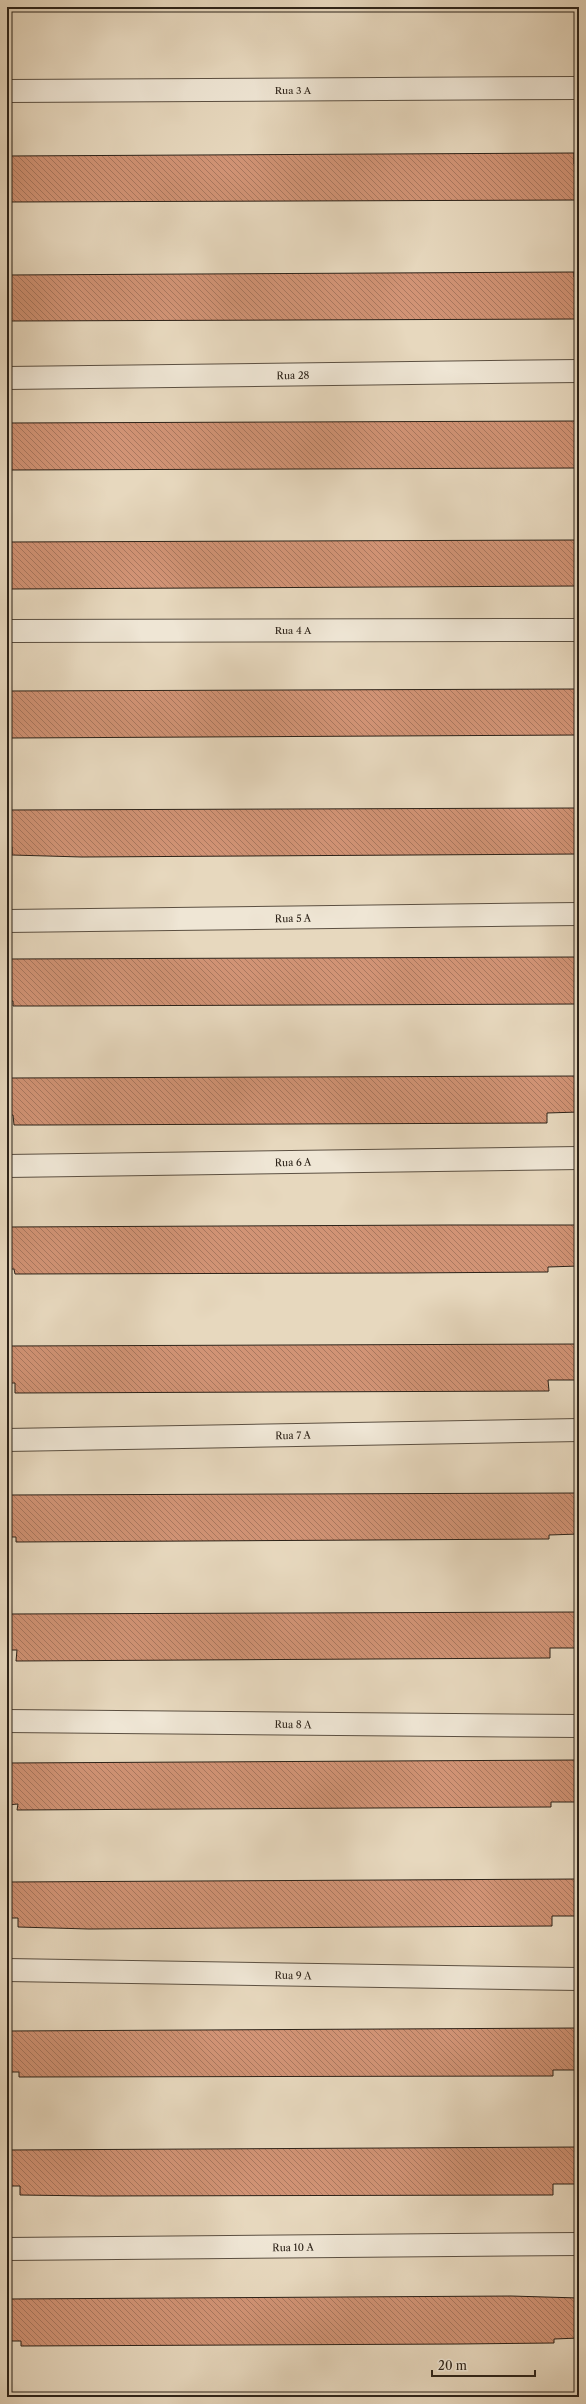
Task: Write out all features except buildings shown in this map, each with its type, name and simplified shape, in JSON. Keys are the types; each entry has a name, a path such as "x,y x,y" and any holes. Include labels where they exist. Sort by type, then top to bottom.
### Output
{"street":[{"name":"Rua 3 A","path":"7,91 579,88"},
{"name":"Rua 28","path":"7,378 579,371"},
{"name":"Rua 4 A","path":"7,631 579,630"},
{"name":"Rua 5 A","path":"7,921 579,914"},
{"name":"Rua 6 A","path":"7,1166 579,1158"},
{"name":"Rua 7 A","path":"7,1440 579,1430"},
{"name":"Rua 8 A","path":"7,1721 579,1726"},
{"name":"Rua 9 A","path":"7,1970 579,1979"},
{"name":"Rua 10 A","path":"7,2249 579,2244"}]}
